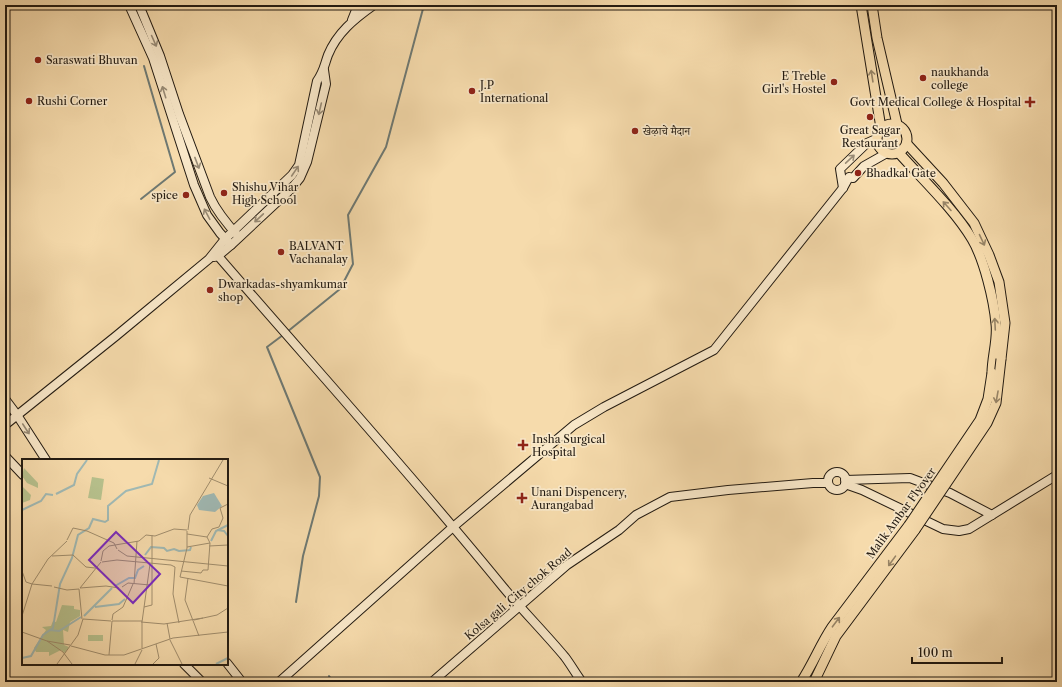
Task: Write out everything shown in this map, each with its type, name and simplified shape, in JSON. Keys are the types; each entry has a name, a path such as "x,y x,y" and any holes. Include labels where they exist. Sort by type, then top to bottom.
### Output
{"main road":[{"path":"861,5 881,128"},
{"path":"873,6 877,38 898,124"},
{"path":"888,123 898,124 906,132 908,140 907,144 899,153 887,153 879,148 876,139 878,131 881,128 888,123"},
{"name":"Malik Ambar Flyover","path":"814,682 836,636 915,530 974,445 987,423 996,403 1005,323 999,282 989,255 974,223 943,184 907,144"},
{"name":"Malik Ambar Flyover","path":"801,682 832,627 909,525 972,433 980,420 988,399 996,325 990,289 981,260 973,240 957,218 899,153"}],"street":[{"path":"129,5 153,58 194,185 207,215 228,242"},
{"path":"139,5 160,56 179,114 210,197 216,209 236,234"},
{"path":"352,20 358,5"},
{"path":"5,426 209,259 236,234 296,172 317,81 324,70 328,55 336,39 352,20 374,5"},
{"path":"843,188 840,169 867,143 876,139"},
{"path":"279,682 453,527 574,425 604,407 714,350 843,188 850,177 852,178 864,166 887,153"},
{"path":"209,259 218,256 228,242"},
{"path":"218,256 366,425 519,606 565,657 582,682"},
{"path":"5,399 45,459"},
{"path":"5,456 22,475"},
{"path":"834,473 842,474 845,482 844,487 838,490 832,488 828,483 830,476 834,473"},
{"path":"845,482 943,529 959,531 969,529 1057,475"},
{"path":"845,482 910,478 950,493 992,515"},
{"name":"Kolsa gali ,City chok Road","path":"432,682 567,565 619,530 636,515 670,496 759,487 828,483"},
{"path":"228,664 242,682"},
{"path":"185,665 202,682"}],"waterway":[{"path":"287,332 340,289 353,264 348,215 386,147 424,5"},
{"path":"141,199 175,172 144,66"},
{"path":"283,335 267,347 320,477 319,496 303,556 296,602"},
{"path":"329,676 333,682"}],"place":[{"name":"Saraswati Bhuvan","path":"38,60"},
{"name":"naukhanda college","path":"923,78"},
{"name":"E Treble Girl's Hostel","path":"834,82"},
{"name":"J.P International","path":"472,91"},
{"name":"Rushi Corner","path":"29,101"},
{"name":"Govt Medical College & Hospital","path":"1030,102"},
{"name":"Great Sagar Restaurant","path":"870,117"},
{"name":"खेऴाचे मैदान","path":"635,131"},
{"name":"Bhadkal Gate","path":"858,173"},
{"name":"Shishu Vihar High School","path":"224,193"},
{"name":"spice","path":"186,195"},
{"name":"BALVANT Vachanalay","path":"281,252"},
{"name":"Dwarkadas-shyamkumar shop","path":"210,290"},
{"name":"Insha Surgical Hospital","path":"523,445"},
{"name":"Unani Dispencery, Aurangabad","path":"522,498"}]}
